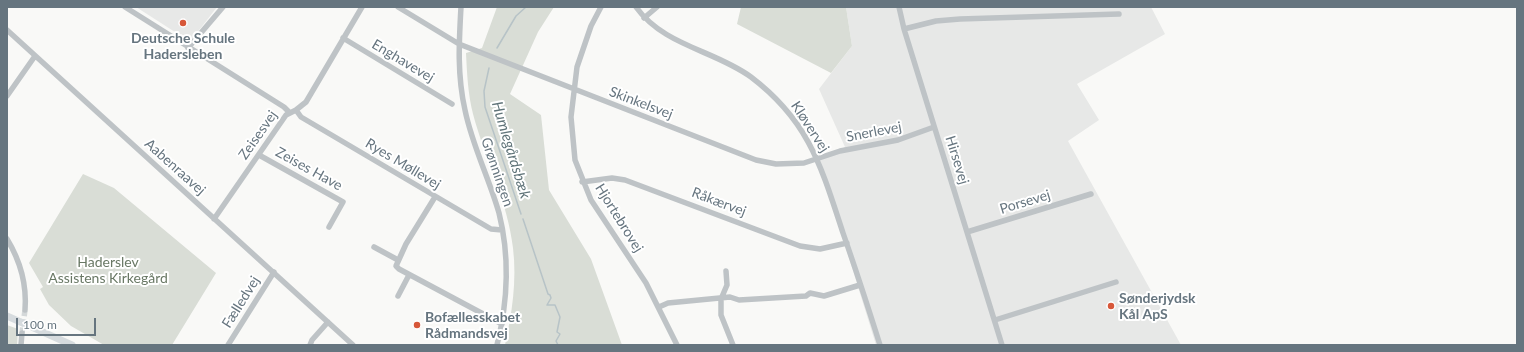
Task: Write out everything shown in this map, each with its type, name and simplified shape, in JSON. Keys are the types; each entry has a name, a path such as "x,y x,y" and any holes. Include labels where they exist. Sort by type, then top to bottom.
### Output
{"main road":[{"path":"7,316 72,345"}],"street":[{"path":"126,7 188,48 284,107 289,112"},
{"path":"188,48 223,7"},
{"name":"Zeisesvej","path":"214,219 289,112 296,110 306,102 362,7"},
{"name":"Skinkelsvej","path":"398,7 459,44 756,160 791,164 818,159"},
{"name":"Grønningen","path":"461,7 459,72 465,110 499,213 506,264 507,287 502,324 497,345"},
{"name":"Hjortebrovej","path":"601,7 582,48 577,67 571,117 575,160 582,182 591,200 646,283 659,306 677,345"},
{"name":"Kløvervej","path":"636,7 644,18 661,33 719,59 749,76 764,88 794,118 818,159 880,345"},
{"path":"644,18 657,7"},
{"name":"Hirsevej","path":"899,7 904,29 934,128 1002,345"},
{"path":"904,29 936,21 960,19 1119,14"},
{"name":"Aabenraavej","path":"7,30 353,345"},
{"name":"Enghavevej","path":"343,38 452,104"},
{"path":"7,96 35,56"},
{"name":"Ryes Møllevej","path":"296,110 301,117 435,197 491,229 502,230"},
{"name":"Snerlevej","path":"818,159 840,151 898,140 934,128"},
{"name":"Zeises Have","path":"259,155 343,202 329,227"},
{"name":"Råkærvej","path":"582,182 612,178 625,180 800,246 820,249 846,243"},
{"name":"Porsevej","path":"967,232 1091,194"},
{"path":"435,197 398,260 396,266 409,275 502,324"},
{"path":"7,240 22,269 25,284 26,310"},
{"path":"374,247 398,260"},
{"path":"726,271 727,285 721,299 721,315 733,345"},
{"name":"Fælledvej","path":"228,345 274,272"},
{"path":"398,296 409,275"},
{"path":"995,320 1116,282"},
{"path":"659,306 668,303 730,297 739,300 806,296 815,292 820,296 824,296 860,285"},
{"path":"310,345 312,340 328,322"},
{"path":"21,345 22,333"}],"shaded area":[{"name":"Deutsche Schule Hadersleben","path":"136,7 217,7 189,41"},
{"path":"846,7 1151,7 1165,34 1077,84 1099,120 1068,141 1181,345 876,345 819,161 845,147 819,89 852,46"}],"green space":[{"path":"497,7 554,7 538,32 510,94 541,115 549,190 591,259 622,345 505,345 513,297 513,248 501,197 471,106 466,53 482,48"},
{"path":"741,7 846,7 852,46 831,73 737,24"},
{"name":"Haderslev Assistens Kirkegård","path":"83,174 114,188 216,273 172,345 104,345 71,326 49,305 40,289 43,287 29,263"},
{"path":"7,325 18,329 17,345 7,345"}],"waterway":[{"name":"Humlegårdsbæk","path":"497,48 516,16 526,7"},
{"name":"Humlegårdsbæk","path":"489,68 484,91 485,107 521,214"},
{"name":"Humlegårdsbæk","path":"523,219 548,294 551,298 547,305 555,305 560,317 557,332 560,334 556,341 558,345"}],"tunnel":[{"path":"22,333 25,310"}],"place":[{"name":"Deutsche Schule Hadersleben","path":"183,23"},
{"name":"Sønderjydsk Kål ApS","path":"1111,306"},
{"name":"Bofællesskabet Rådmandsvej","path":"417,325"}]}
